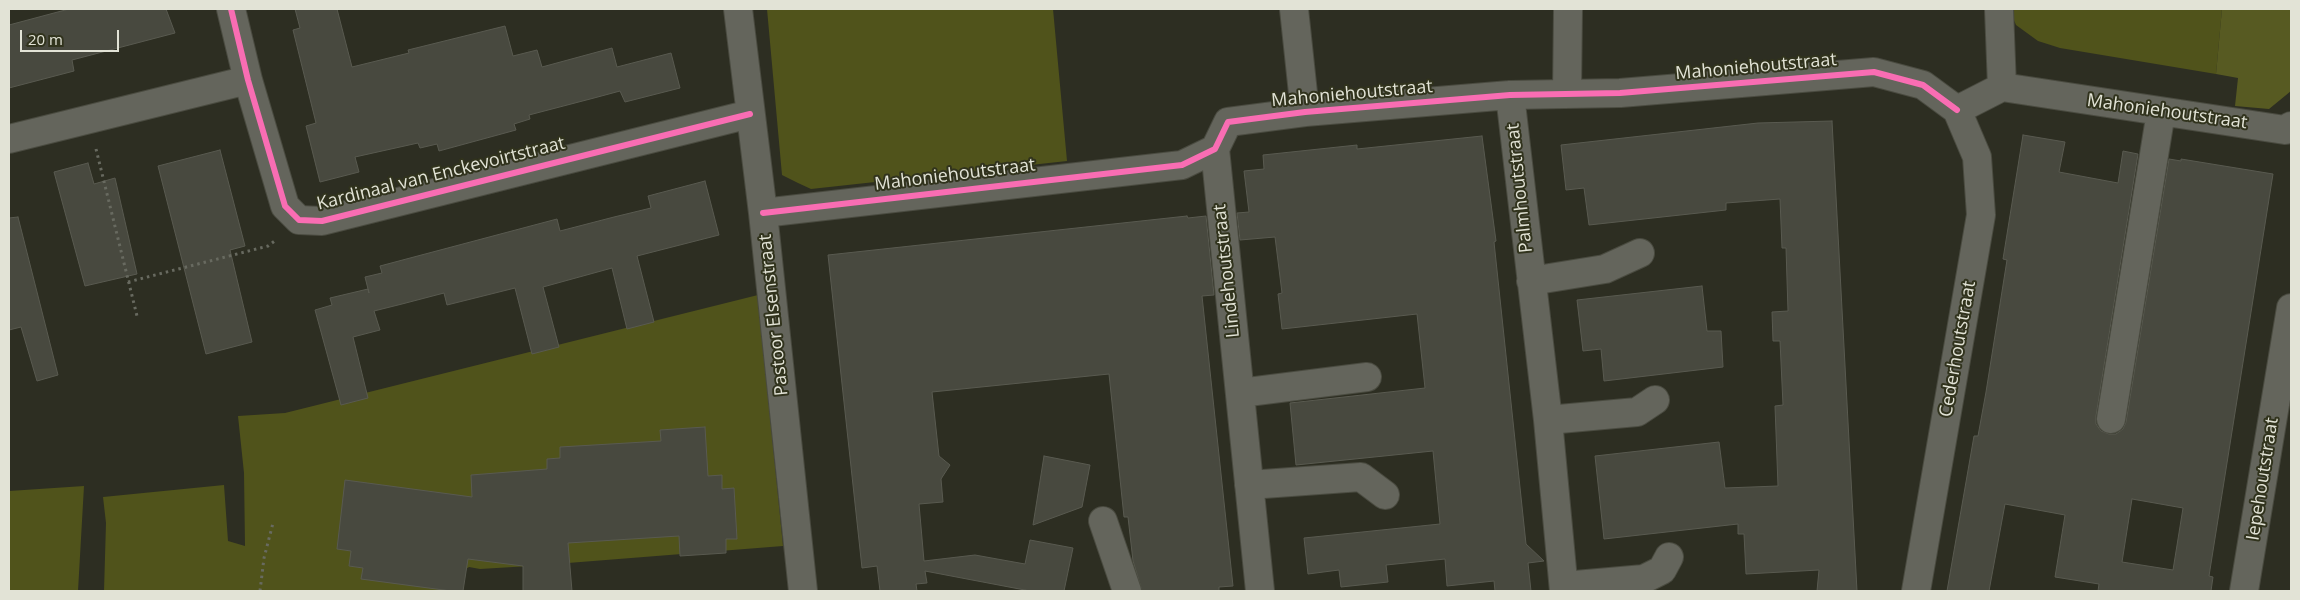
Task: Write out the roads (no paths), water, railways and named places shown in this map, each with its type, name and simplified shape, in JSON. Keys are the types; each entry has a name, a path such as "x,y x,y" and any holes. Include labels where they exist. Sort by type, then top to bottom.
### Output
{"street":[{"name":"Kardinaal van Enckevoirtstraat","path":"231,9 248,80 285,206 299,220 322,221 750,114"},
{"name":"Pastoor Elsenstraat","path":"738,9 763,213 803,591"},
{"path":"1294,9 1305,112"},
{"path":"1567,94 1568,9"},
{"path":"1957,110 2002,87 1999,9"},
{"name":"Mahoniehoutstraat","path":"763,213 1182,165 1215,150 1228,122 1305,112 1510,95 1620,94 1874,72 1923,85 1957,110"},
{"path":"9,139 248,80"},
{"name":"Mahoniehoutstraat","path":"2002,87 2289,130"},
{"name":"Palmhoutstraat","path":"1510,95 1548,420 1564,589 1644,578 1662,570 1669,557"},
{"name":"Cederhoutstraat","path":"1916,591 1981,215 1977,157 1957,110"},
{"path":"2111,419 2161,112"},
{"name":"Lindehoutstraat","path":"1215,150 1260,591"},
{"path":"1531,281 1605,269 1640,253"},
{"name":"Iepehoutstraat","path":"2244,591 2291,308"},
{"path":"1240,393 1367,377"},
{"path":"1548,420 1637,412 1655,400"},
{"path":"1250,485 1361,477 1385,496"},
{"path":"1103,521 1127,591"}]}
